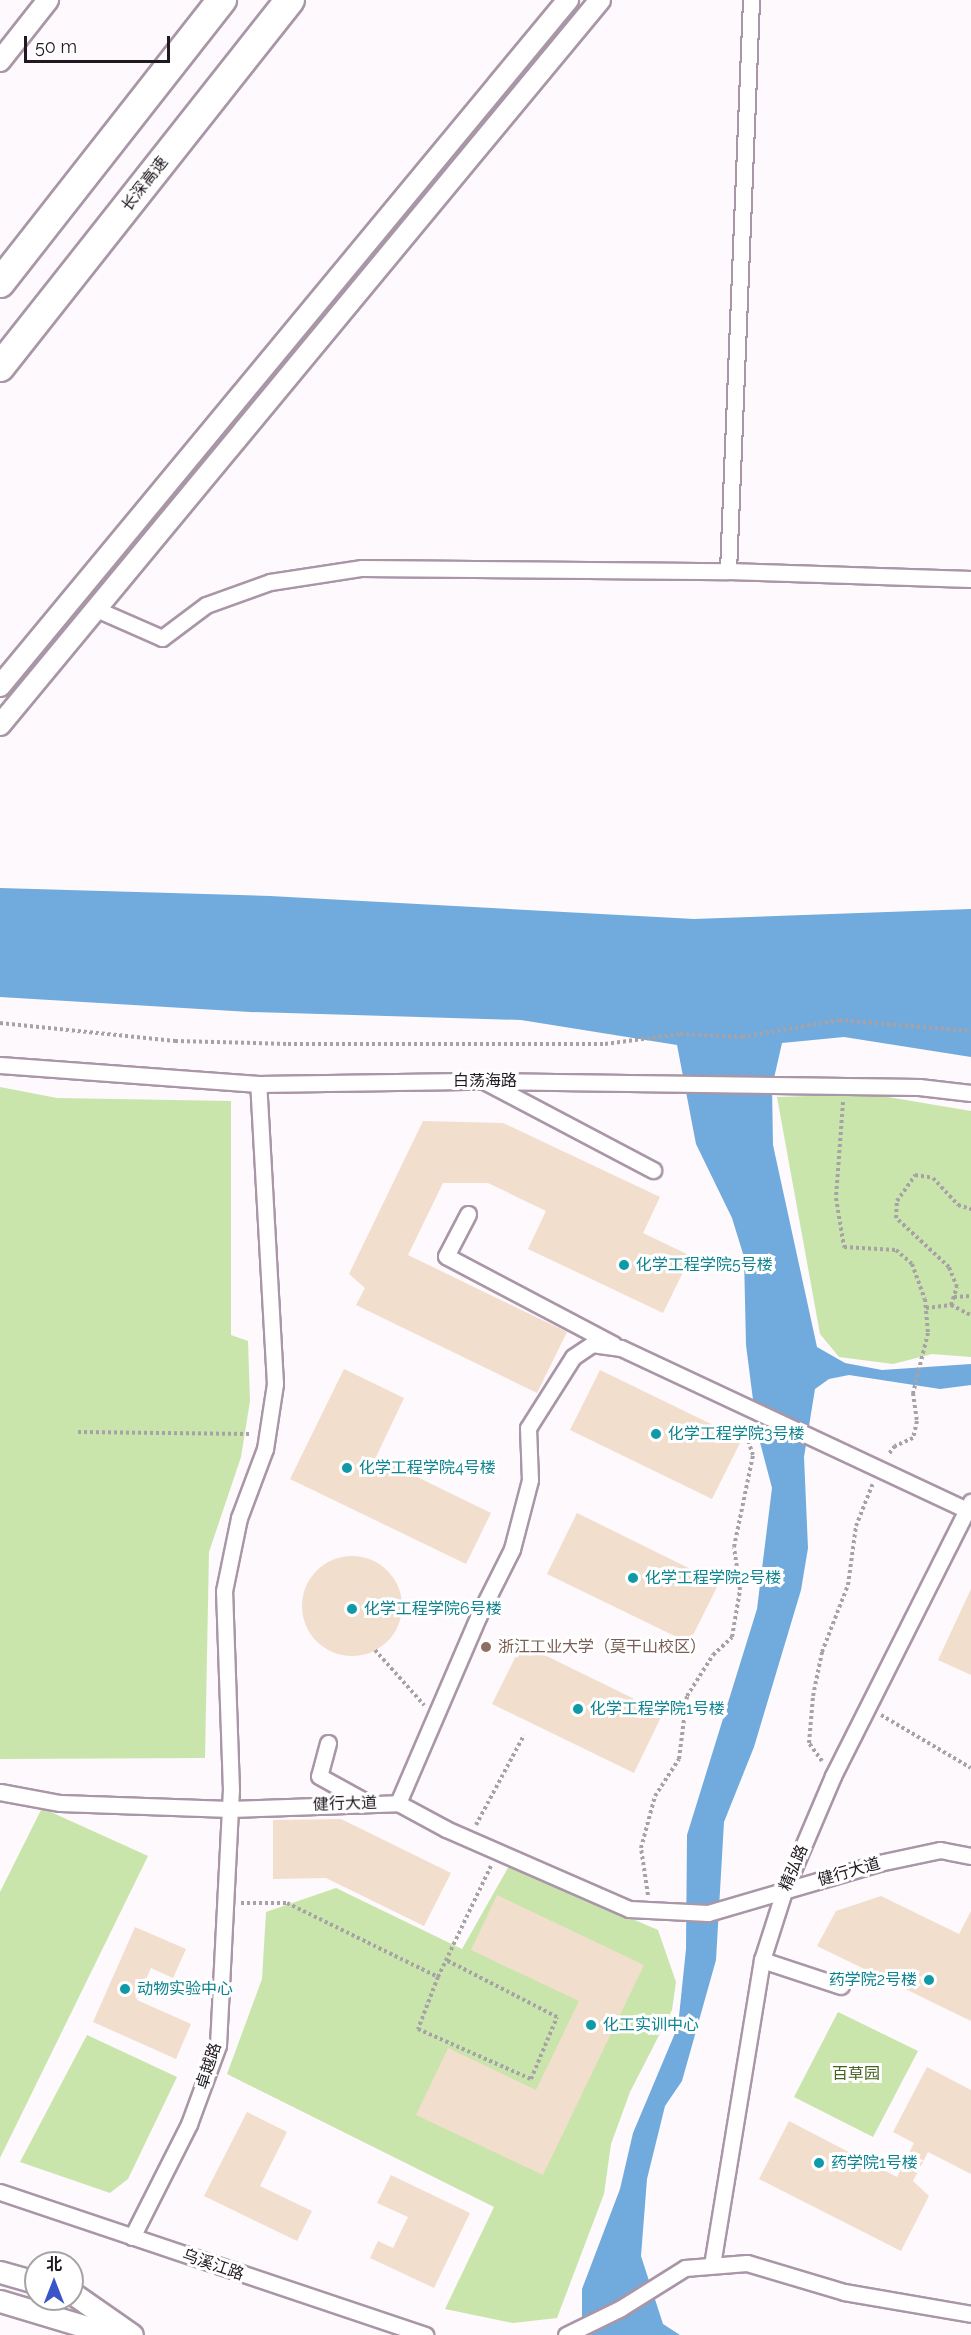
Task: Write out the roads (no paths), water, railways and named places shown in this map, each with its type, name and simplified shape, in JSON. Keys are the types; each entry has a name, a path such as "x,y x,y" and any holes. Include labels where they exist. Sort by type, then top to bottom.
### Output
{"highway":[{"path":"0,283 222,0"},
{"name":"长深高速","path":"0,367 290,0"}],"main road":[{"path":"0,2272 24,2279"},
{"path":"0,2301 113,2335"},
{"path":"84,2301 132,2335"}],"street":[{"path":"0,61 48,0"},
{"path":"0,686 568,0"},
{"path":"0,725 600,0"},
{"path":"728,571 751,0"},
{"path":"96,609 162,638 216,601 270,582 362,568 728,571 971,579"},
{"name":"白荡海路","path":"0,1065 258,1084 483,1081 842,1087 971,1093"},
{"path":"483,1081 653,1170"},
{"name":"卓越路","path":"132,2237 189,2124 218,2045 230,1809 224,1591 239,1518 267,1434 275,1384 258,1084"},
{"path":"468,1215 446,1256 621,1348 879,1469 969,1506"},
{"path":"398,1803 512,1549 530,1479 528,1428 573,1357 592,1344 621,1348"},
{"name":"精弘路","path":"712,2265 762,1960 784,1891 833,1776 969,1506"},
{"path":"328,1743 319,1776 368,1803"},
{"name":"健行大道","path":"0,1791 60,1803 230,1809 398,1803 468,1839 629,1909 708,1913 940,1850 971,1856"},
{"path":"762,1960 841,1986"},
{"name":"乌溪江路","path":"0,2192 426,2335"},
{"path":"568,2334 685,2268 747,2263 844,2292 971,2314"}],"water":[{"path":"0,888 270,896 694,919 971,909 971,1057 844,1037 782,1043 772,1087 773,1145 817,1347 845,1363 882,1370 971,1364 971,1385 940,1389 849,1375 829,1379 815,1389 804,1457 808,1548 801,1590 754,1747 724,1822 716,1960 682,2081 665,2106 647,2179 641,2256 663,2324 680,2335 582,2335 582,2289 620,2189 633,2133 678,2026 686,1949 687,1835 757,1609 772,1488 757,1431 746,1345 744,1257 732,1218 696,1144 677,1045 521,1020 250,1012 0,997"}],"place":[{"name":"化学工程学院5号楼","path":"624,1265"},
{"name":"化学工程学院3号楼","path":"656,1434"},
{"name":"化学工程学院4号楼","path":"347,1468"},
{"name":"化学工程学院2号楼","path":"633,1578"},
{"name":"化学工程学院6号楼","path":"352,1609"},
{"name":"浙江工业大学（莫干山校区）","path":"486,1647"},
{"name":"化学工程学院1号楼","path":"578,1709"},
{"name":"药学院2号楼","path":"929,1980"},
{"name":"动物实验中心","path":"125,1989"},
{"name":"化工实训中心","path":"591,2025"},
{"name":"药学院1号楼","path":"819,2163"}],"park label":[{"name":"百草园","path":"856,2074"}]}
